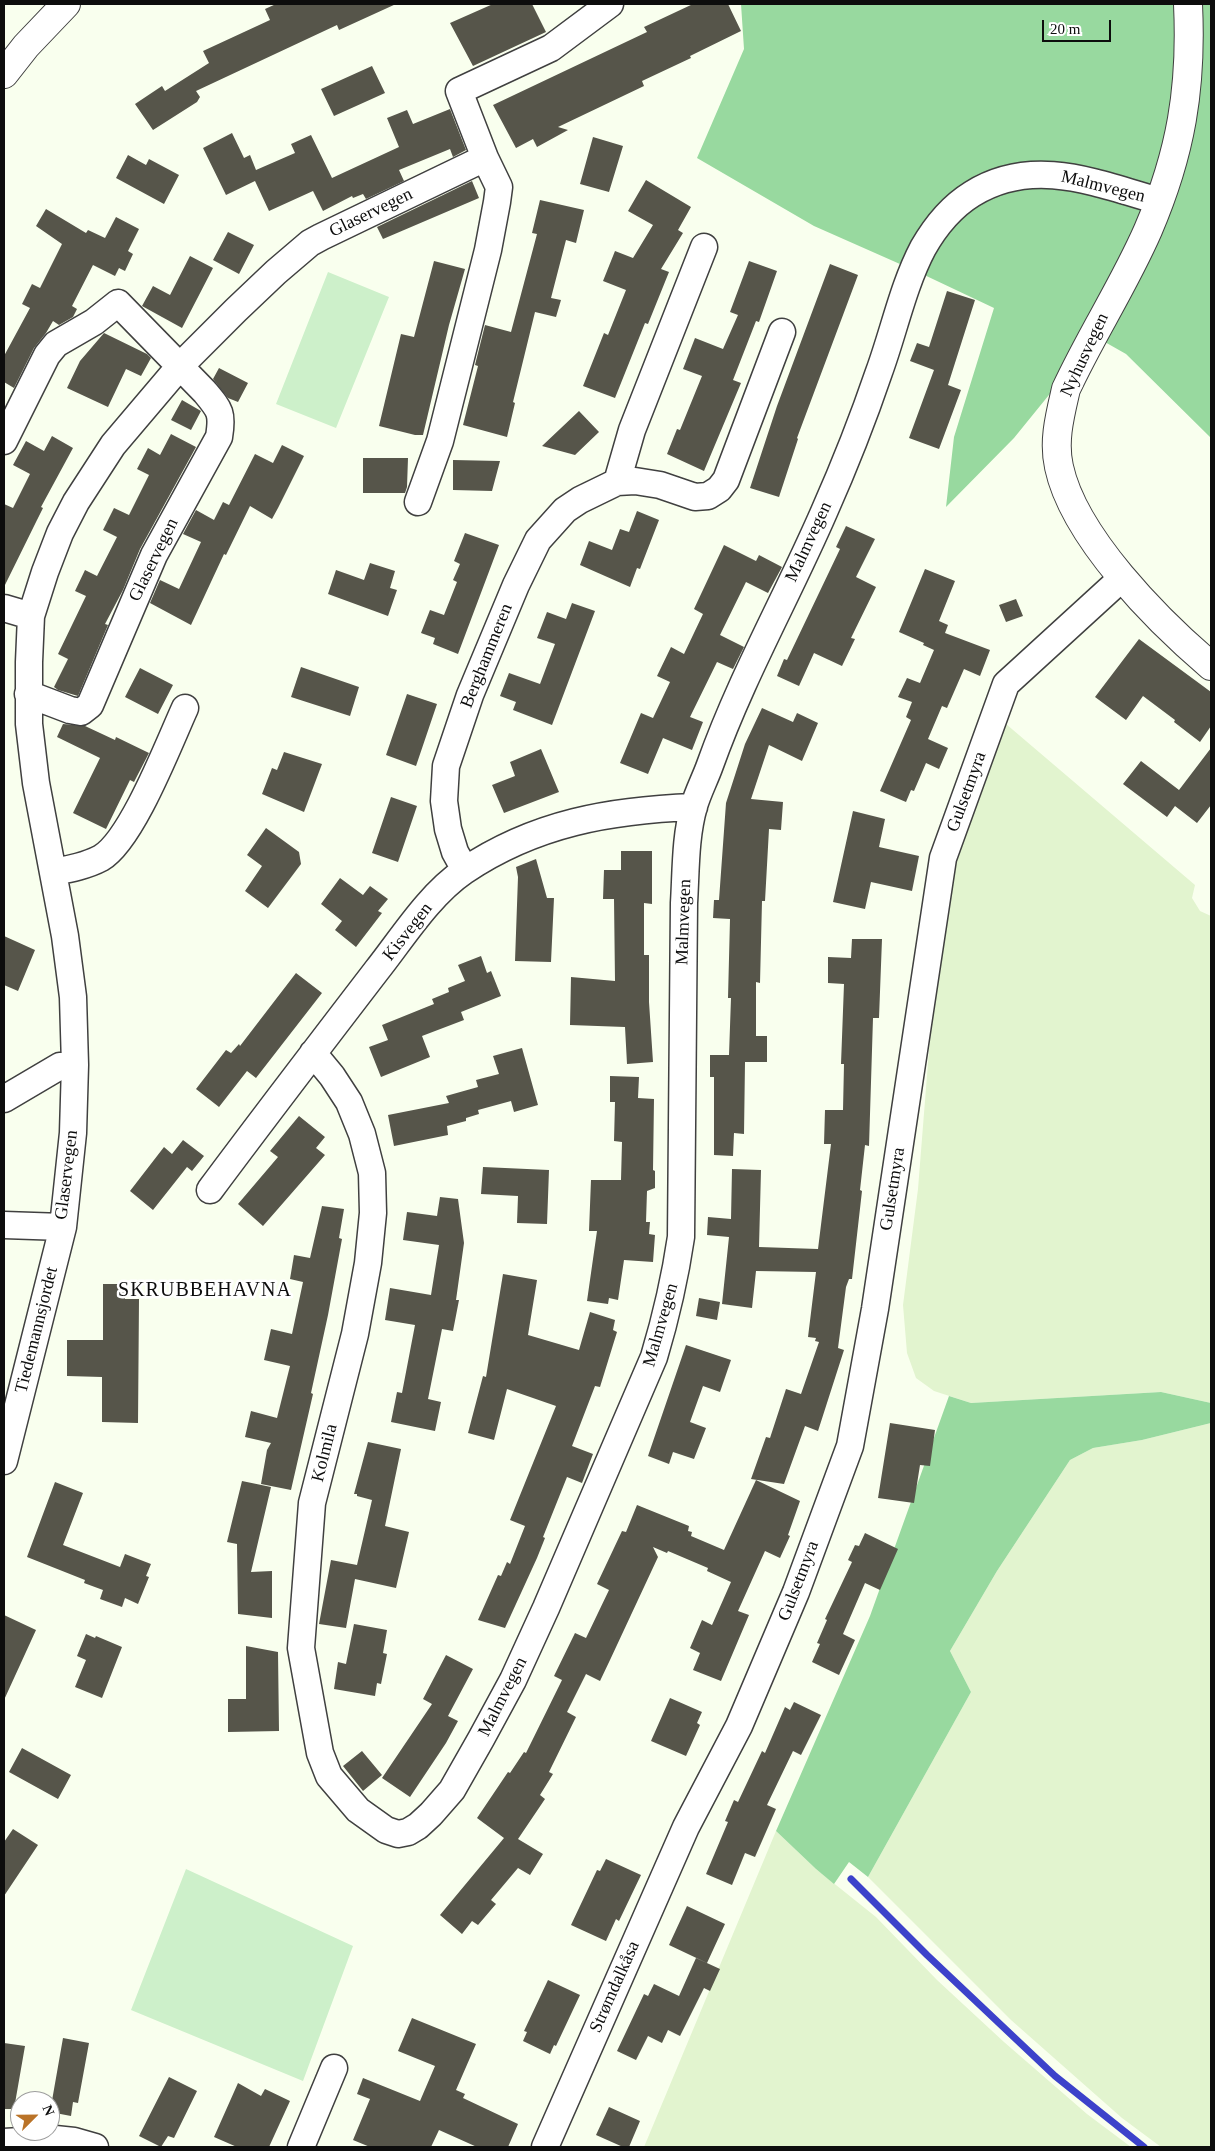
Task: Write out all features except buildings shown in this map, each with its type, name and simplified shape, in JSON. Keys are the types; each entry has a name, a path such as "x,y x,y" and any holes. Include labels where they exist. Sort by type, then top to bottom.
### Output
{"street":[{"path":"4,74 26,46 66,4"},
{"path":"418,502 440,441 488,250 499,187 485,158 459,91 552,48 610,4"},
{"name":"Nyhusvegen","path":"1188,4 1189,53 1184,117 1177,149 1148,231 1066,389 1056,441 1059,466 1066,491 1084,524 1122,578 1188,647 1211,666"},
{"name":"Glaservegen","path":"4,1225 63,1227 72,1143 73,997 65,936 36,783 29,724 28,694 32,616 60,533 80,495 113,445 180,366 242,304 310,244 485,158"},
{"name":"Malmvegen","path":"398,1834 408,1832 418,1826 452,1790 513,1680 654,1357 676,1273 680,1237 684,903 687,851 694,807 724,724 824,512 876,382 909,282 922,251 934,230 970,196 988,185 1009,178 1033,174 1059,174 1159,201"},
{"path":"617,482 632,430 704,248"},
{"name":"Glaservegen","path":"4,441 47,355 56,344 94,322 118,303 217,407 222,419 219,437 154,555 90,705 82,712 70,710 28,694"},
{"name":"Berghammeren","path":"465,870 455,852 448,829 444,802 446,766 470,695 516,585 538,540 565,510 580,500 617,482 635,481 660,485 695,497 708,496 719,489 726,480 782,332"},
{"name":"Gulsetmyra","path":"686,1827 739,1726 796,1592 850,1446 875,1309 943,858 1006,684 1122,578"},
{"path":"4,608 32,616"},
{"path":"53,872 78,867 100,858 112,849 147,792 185,708"},
{"name":"Kisvegen","path":"210,1190 313,1053 425,909 449,882 465,870 525,839 566,823 611,813 656,808 694,807"},
{"name":"Kolmila","path":"313,1053 332,1076 349,1102 362,1134 372,1173 373,1213 368,1263 356,1334 312,1502 301,1648 318,1745 329,1776 364,1814 380,1827 398,1834"},
{"path":"4,1099 60,1066 74,1066"},
{"name":"Tiedemannsjordet","path":"4,1461 63,1227"},
{"name":"Strømdalkåsa","path":"545,2147 686,1827"},
{"path":"301,2147 334,2068"},
{"path":"4,2142 55,2139 95,2147"}],"green space":[{"path":"741,4 1211,4 1211,438 1126,354 1096,337 1014,438 946,507 954,437 994,308 814,226 697,158 744,49"},
{"path":"328,272 389,297 336,428 276,404"},
{"path":"999,718 1195,885 1192,898 1200,911 1211,916 1211,1403 1161,1392 971,1403 934,1391 916,1378 907,1353 903,1305 918,1189 939,924 958,821"},
{"path":"1161,1392 1211,1403 1211,1423 1142,1440 1093,1448 1070,1460 997,1571 950,1651 971,1692 868,1877 849,1862 834,1884 776,1831 870,1616 949,1396 971,1403"},
{"path":"1211,1423 1211,2147 1161,2147 1122,2118 1011,2020 868,1877 971,1692 950,1651 997,1571 1070,1460 1093,1448 1142,1440"},
{"path":"776,1831 816,1869 876,1917 937,1980 1004,2042 1087,2114 1131,2147 644,2147"},
{"path":"186,1869 353,1946 303,2081 131,2010"}],"waterway":[{"path":"851,1879 927,1955 1055,2076 1144,2147"}],"district":[{"name":"SKRUBBEHAVNA","path":"205,1291"}]}
